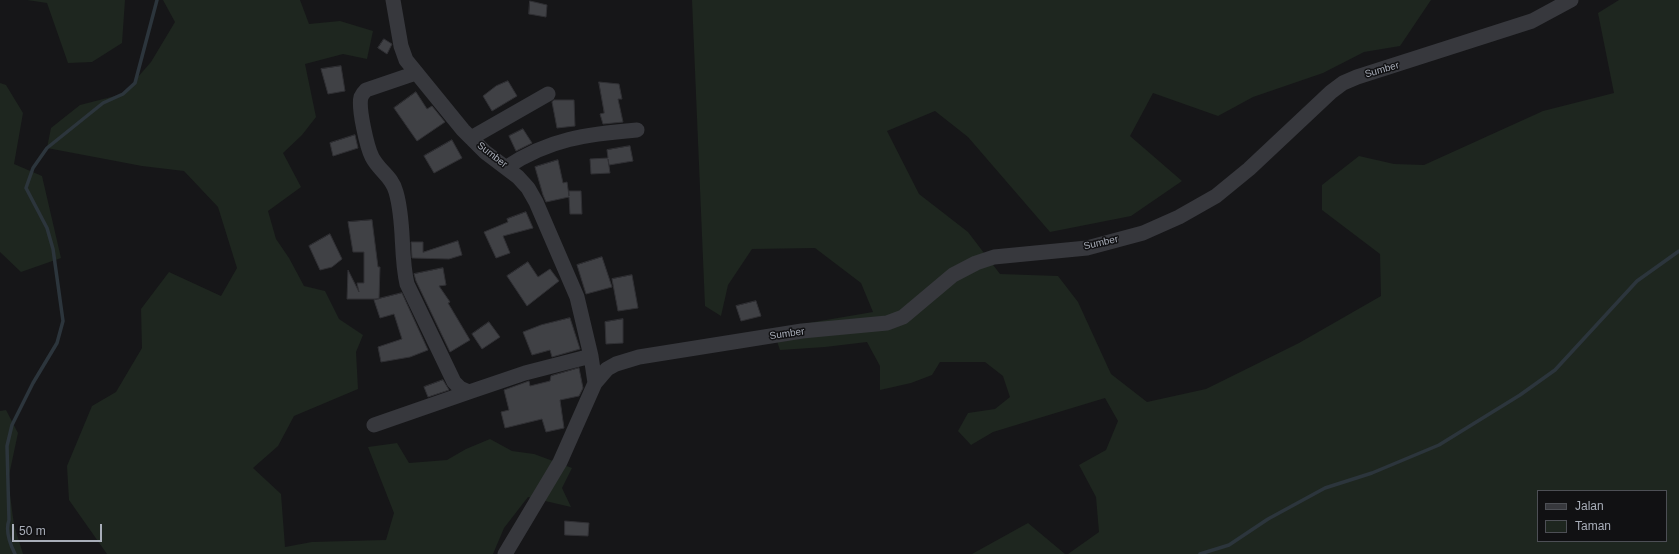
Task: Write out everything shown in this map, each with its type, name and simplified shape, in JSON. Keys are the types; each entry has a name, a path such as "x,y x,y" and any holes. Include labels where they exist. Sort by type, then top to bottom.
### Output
{"street":[{"name":"Sumber","path":"393,0 403,53 416,73 471,138 497,161 507,167 528,188 536,202 570,279 583,318 595,383"},
{"name":"Sumber","path":"595,383 607,369 616,364 639,357 802,332 887,323 902,317 953,275 976,263 994,257 1087,248 1143,232 1179,217 1216,196 1249,169 1331,92 1343,83 1356,77 1532,21 1571,0"},
{"path":"416,73 366,90 361,96 361,106 372,158 387,175 396,192 403,229 405,272 409,289 454,382 460,388 468,392"},
{"path":"471,138 548,94"},
{"path":"507,167 536,149 561,141 575,137 636,130"},
{"path":"374,426 525,373 591,356"},
{"path":"505,554 560,462 595,383"}],"green space":[{"path":"27,0 125,0 122,43 92,62 68,63 47,3"},
{"path":"163,0 300,0 309,24 340,21 373,31 367,59 343,54 305,64 316,117 302,135 283,153 301,187 268,211 276,239 289,258 304,286 325,291 339,319 363,335 356,352 358,389 294,416 278,446 253,468 281,494 285,547 312,542 386,540 394,513 368,447 397,443 409,463 447,460 466,449 490,439 512,451 534,454 572,468 562,488 571,507 528,497 504,528 493,554 107,554 69,500 67,466 92,406 116,392 142,348 141,309 169,272 221,296 237,268 218,207 184,171 142,166 47,148 51,128 80,105 123,94 151,62 175,22"},
{"path":"692,0 1431,0 1400,46 1364,52 1323,73 1253,97 1218,116 1153,93 1130,136 1182,181 1131,216 1050,232 968,137 935,111 887,131 919,194 968,232 1000,274 1058,276 1078,302 1111,374 1147,402 1206,389 1299,343 1381,296 1380,254 1322,210 1322,185 1359,156 1394,164 1424,165 1543,111 1614,93 1598,13 1619,0 1679,0 1679,554 1068,554 1099,532 1096,497 1079,465 1106,450 1118,421 1105,398 993,432 971,445 958,431 968,413 995,409 1010,397 1003,376 985,362 940,362 932,375 911,383 880,390 880,366 867,342 780,350 773,329 873,312 861,283 815,248 752,249 728,285 721,316 705,306"},
{"path":"0,83 6,85 23,113 14,164 42,176 61,258 21,272 0,252"},
{"path":"6,410 18,433 8,480 14,525 23,554 0,554 0,411"},
{"path":"1028,523 1065,554 972,554"}],"building":[{"path":"530,1 547,5 546,17 529,14"},
{"path":"384,39 392,44 387,54 378,48"},
{"path":"341,66 345,91 328,94 321,69"},
{"path":"508,81 517,96 492,111 483,96 496,86"},
{"path":"599,82 619,84 622,99 618,99 623,122 603,124 600,114 604,113"},
{"path":"416,92 427,109 432,106 445,122 417,141 394,108"},
{"path":"554,100 574,100 575,126 557,128 552,102"},
{"path":"523,129 532,143 516,151 509,136"},
{"path":"355,135 358,148 333,156 330,143"},
{"path":"452,140 462,158 434,173 424,156"},
{"path":"630,146 633,161 609,165 608,159 610,173 591,174 590,159 608,158 607,150"},
{"path":"558,160 563,183 567,182 569,196 569,191 581,191 582,214 570,214 569,197 546,202 535,167"},
{"path":"526,212 533,228 503,236 510,253 496,258 484,232 508,222 507,219"},
{"path":"372,220 378,267 380,267 379,299 347,299 348,270 359,292 357,283 364,283 364,252 353,252 348,222"},
{"path":"330,234 342,259 332,267 320,270 309,246"},
{"path":"458,241 462,255 449,259 412,258 411,242 423,242 423,252"},
{"path":"602,257 612,287 586,294 577,265"},
{"path":"528,262 538,277 550,269 559,281 527,306 507,276"},
{"path":"443,268 446,285 439,286 450,302 448,303 470,340 450,352 414,274"},
{"path":"632,275 638,308 618,311 612,279"},
{"path":"402,293 428,350 410,357 381,362 378,347 402,339 394,314 380,318 374,300"},
{"path":"756,301 761,316 741,321 736,306"},
{"path":"570,318 580,349 552,357 550,350 532,355 523,332 541,325"},
{"path":"623,319 623,343 606,344 605,322"},
{"path":"489,322 500,337 482,349 472,334"},
{"path":"579,368 583,388 579,396 560,400 564,428 546,432 542,419 505,428 501,412 509,410 504,390 529,381 530,386 550,381 551,376"},
{"path":"443,380 449,390 428,397 424,387"},
{"path":"565,521 589,523 588,536 565,535"}],"waterway":[{"path":"15,554 8,533 7,446 12,425 33,383 57,343 63,321 53,249 47,228 26,188 33,168 47,148 103,103 123,94 135,83 157,0"},
{"path":"1200,554 1229,545 1268,519 1325,488 1372,473 1439,445 1520,395 1555,370 1637,281 1679,251"}]}
